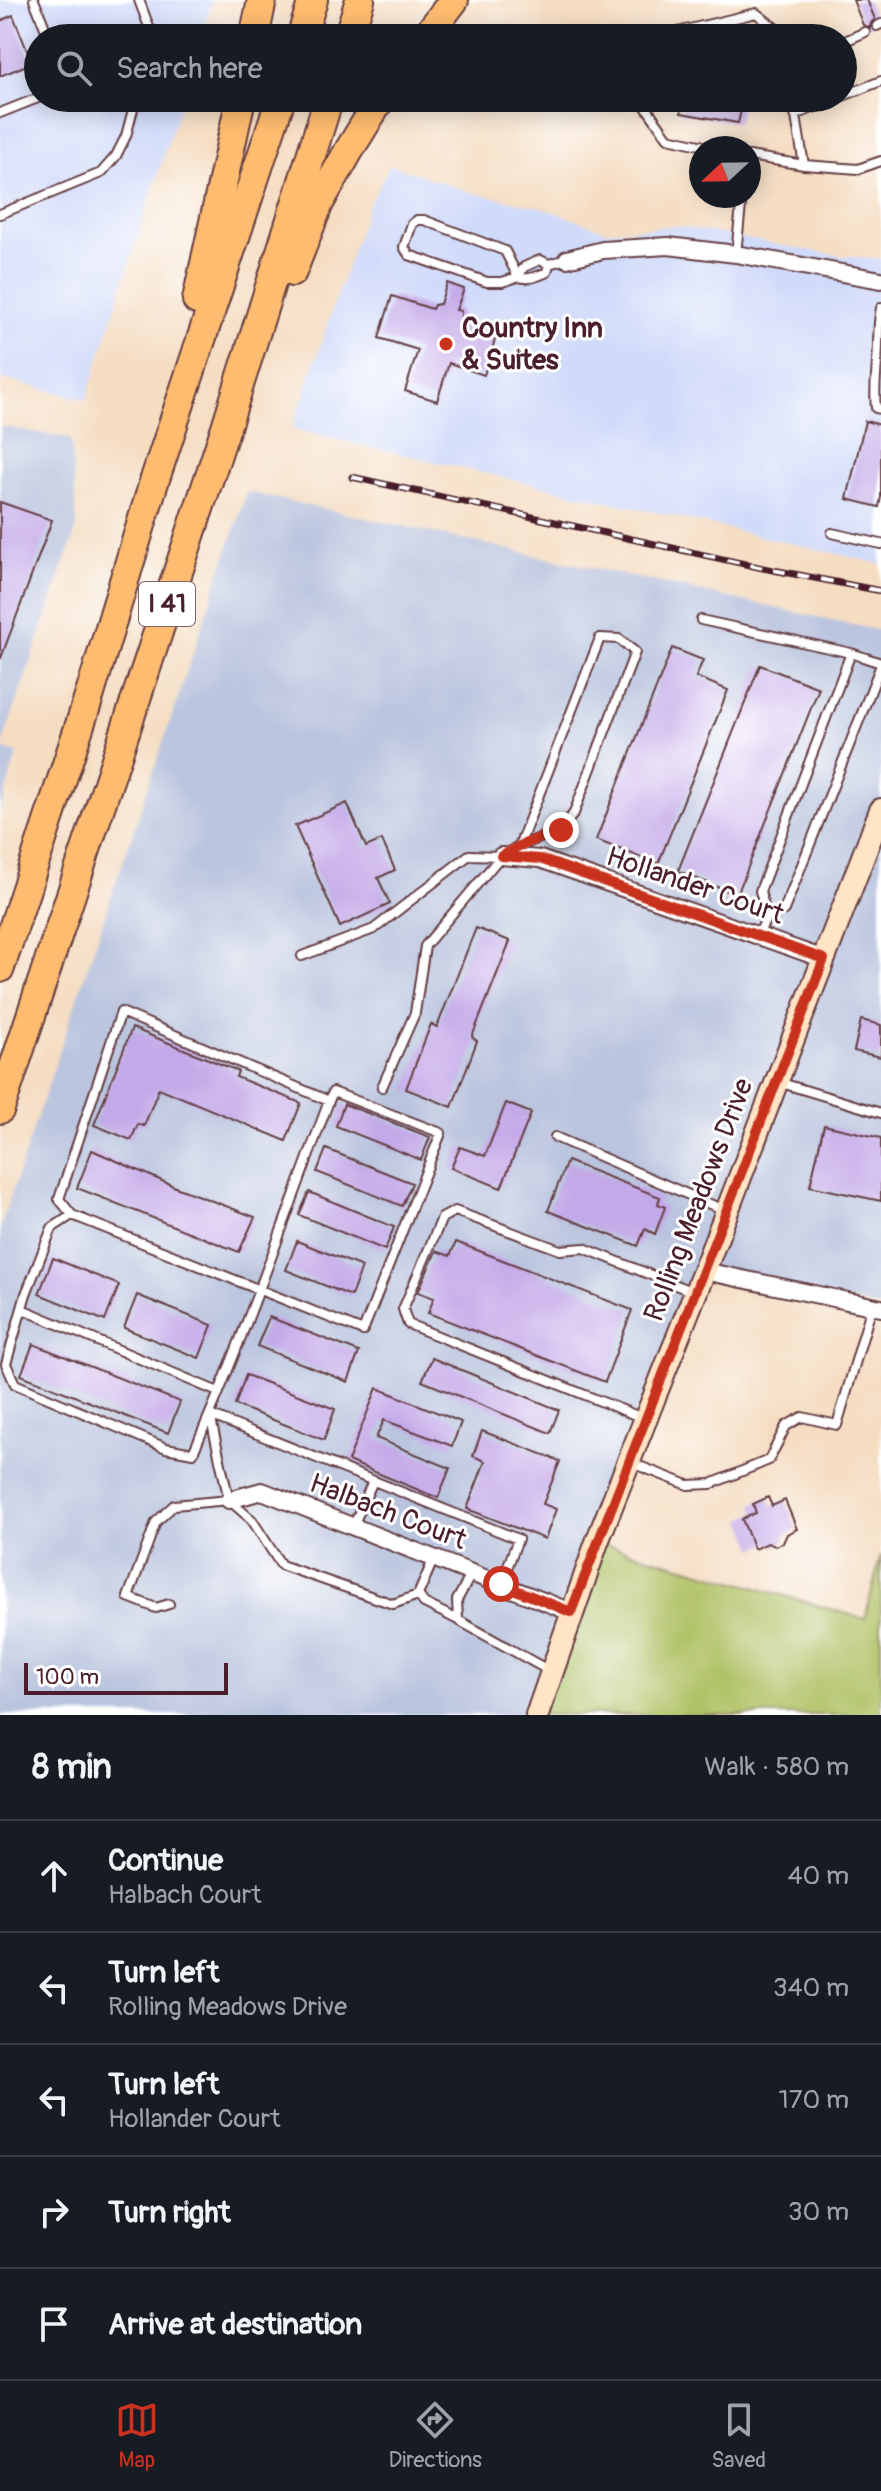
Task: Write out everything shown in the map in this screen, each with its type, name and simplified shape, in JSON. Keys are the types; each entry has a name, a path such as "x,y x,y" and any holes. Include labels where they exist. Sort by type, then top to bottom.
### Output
{"highway":[{"path":"257,24 262,0"},
{"path":"305,24 313,0"},
{"path":"352,24 360,0"},
{"path":"436,24 454,0"},
{"path":"153,485 204,274 238,112"},
{"name":"I 41","path":"0,968 90,694 153,485 276,112"},
{"name":"I 41","path":"0,1109 226,427 325,112"},
{"path":"226,427 319,203 372,112"}],"main road":[{"name":"Rolling Meadows Drive","path":"526,1715 571,1612 881,810"},
{"name":"Rolling Meadows Drive","path":"537,1715 571,1612"}],"street":[{"path":"567,259 603,250 668,246 736,254 881,280"},
{"name":"Hollander Court","path":"501,856 540,859 824,959"},
{"path":"704,1271 876,1307"},
{"name":"Halbach Court","path":"229,1500 262,1491 571,1612"}],"lane":[{"path":"34,0 43,24"},
{"path":"139,0 148,24"},
{"path":"710,24 756,13 770,24"},
{"path":"857,36 865,32"},
{"path":"857,90 881,81"},
{"path":"0,113 24,104"},
{"path":"0,214 101,173 116,156 126,136 132,112"},
{"path":"650,112 668,138 689,143"},
{"path":"795,112 804,165"},
{"path":"795,115 802,112"},
{"path":"761,158 858,169 881,161"},
{"path":"736,254 741,208"},
{"path":"518,277 505,251 424,220 412,224 404,247 409,255 487,282 518,277 528,279 547,272 549,264"},
{"path":"518,277 524,267 540,260 549,264 567,259"},
{"path":"881,308 874,385 876,408 881,409"},
{"path":"832,533 881,544"},
{"path":"701,620 851,653 881,664 784,910 767,917"},
{"path":"382,1087 415,1013 425,946 501,856 561,830 574,813 635,652 619,639 600,638 519,846"},
{"path":"758,936 767,917 760,891 851,653"},
{"path":"302,956 374,929 469,855 501,856"},
{"path":"72,1215 52,1228 22,1309 6,1364 15,1384 166,1448 193,1453 210,1415 218,1392 258,1289 329,1101 333,1092 441,1133 363,1331 258,1289 72,1215 59,1199 121,1012 329,1101"},
{"path":"777,1081 881,1113"},
{"path":"555,1137 727,1211"},
{"path":"646,1419 408,1324 403,1309 442,1218 455,1211 560,1250 584,1248 695,1293"},
{"path":"629,1462 688,1485 711,1484 769,1460 786,1426 802,1417 837,1425 876,1307"},
{"path":"22,1309 218,1392"},
{"path":"210,1415 518,1539 501,1584"},
{"path":"210,1415 229,1500 252,1520 281,1565 393,1604 418,1595 434,1558"},
{"path":"353,1527 373,1481"},
{"path":"169,1604 156,1608 128,1597 156,1522 174,1505 229,1500"},
{"path":"458,1620 457,1600 472,1573"},
{"path":"418,1595 424,1603 546,1669"}],"shaded area":[{"path":"0,0 213,0 205,24 24,24 24,112 178,112 86,400 0,378"},
{"path":"390,165 473,193 540,207 607,231 677,226 835,255 881,259 881,564 292,429 367,208"},
{"path":"0,426 71,439 77,527 1,748 17,753 0,814"},
{"path":"247,492 881,631 881,1308 704,1271 571,1612 526,1715 0,1715 0,1228"}],"green space":[{"path":"597,1542 865,1619 881,1555 881,1715 537,1715"}],"building":[{"path":"853,0 867,0 875,19 870,28 863,25"},
{"path":"13,15 24,43 24,66 0,76 0,21"},
{"path":"681,112 741,112 738,123"},
{"name":"Country Inn & Suites","path":"447,283 464,289 456,310 461,311 461,318 498,330 484,375 449,363 437,401 405,391 418,350 379,338 392,296 432,309 440,304"},
{"path":"865,421 881,425 879,507 847,499"},
{"path":"0,502 52,520 1,658 0,658"},
{"path":"672,648 703,660 696,677 728,690 658,864 596,840"},
{"path":"760,665 819,688 737,895 678,871"},
{"path":"347,803 366,847 382,840 395,870 378,878 390,904 340,927 295,826"},
{"path":"476,928 510,941 472,1037 477,1041 452,1107 406,1089 431,1024 437,1027"},
{"path":"861,1020 881,1025 881,1057 854,1051"},
{"path":"132,1028 238,1071 236,1077 301,1103 286,1141 159,1088 144,1126 138,1124 131,1140 94,1125"},
{"path":"506,1103 531,1113 501,1188 451,1168 460,1147 485,1156"},
{"path":"344,1104 430,1137 421,1160 336,1126"},
{"path":"824,1125 881,1138 881,1201 810,1186"},
{"path":"326,1149 412,1183 402,1206 317,1172"},
{"path":"92,1150 178,1188 255,1217 239,1252 77,1188"},
{"path":"567,1161 660,1197 658,1204 665,1207 655,1234 645,1229 638,1246 548,1211"},
{"path":"309,1192 394,1227 385,1250 299,1215"},
{"path":"297,1241 362,1267 351,1296 286,1270"},
{"path":"456,1242 632,1310 605,1382 428,1313 434,1298 418,1292 436,1251 450,1256"},
{"path":"53,1258 119,1285 105,1321 39,1294"},
{"path":"137,1295 212,1325 199,1358 124,1328"},
{"path":"269,1317 359,1352 348,1382 257,1346"},
{"path":"33,1344 180,1402 168,1433 21,1375"},
{"path":"432,1358 559,1410 550,1433 422,1381"},
{"path":"246,1375 335,1409 324,1440 235,1405"},
{"path":"377,1388 461,1422 452,1446 384,1420 376,1438 450,1468 438,1498 348,1461"},
{"path":"482,1431 560,1461 543,1504 556,1509 545,1539 467,1509 485,1461 473,1456"},
{"path":"768,1497 772,1506 785,1500 797,1529 787,1534 783,1543 775,1546 768,1543 754,1549 742,1519 756,1513 753,1504"}],"railway":[{"path":"352,477 881,591"}],"place":[{"name":"Country Inn & Suites","path":"446,344"}],"route":[{"path":"501,1584 571,1612 824,959 540,859 501,856 561,830"}]}
